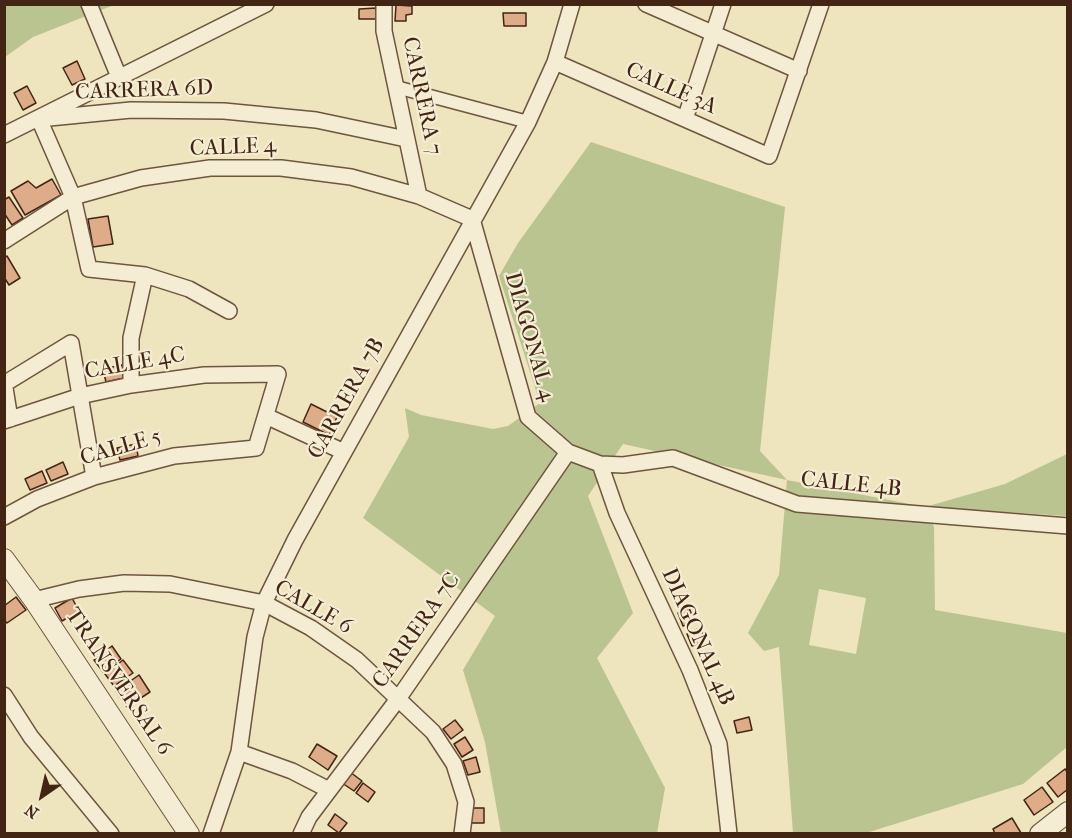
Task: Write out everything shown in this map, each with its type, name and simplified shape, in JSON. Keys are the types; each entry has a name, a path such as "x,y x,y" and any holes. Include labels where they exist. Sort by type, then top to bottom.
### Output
{"street":[{"path":"89,4 119,78"},
{"path":"4,135 266,4"},
{"name":"CARRERA 7","path":"384,4 384,31 419,196"},
{"name":"CARRERA 7B","path":"211,834 239,752 255,637 264,603 344,452 528,122 555,62 572,4"},
{"path":"646,4 798,71 821,4"},
{"path":"685,119 723,4"},
{"name":"CALLE 3A","path":"555,62 769,156 798,71"},
{"path":"396,87 528,122"},
{"name":"CARRERA 6D","path":"39,119 131,110 224,111 316,120 406,139"},
{"path":"39,119 73,196 89,269 145,275 189,289 229,311"},
{"name":"CALLE 4","path":"4,241 73,196 141,178 210,168 281,168 351,177 419,196 472,219"},
{"name":"DIAGONAL 4","path":"472,219 528,417 568,452"},
{"path":"130,385 131,338 145,275"},
{"path":"8,420 5,383 71,343 94,477"},
{"name":"CALLE 4C","path":"8,420 80,396 130,385 204,375 278,374 266,416"},
{"path":"266,416 344,452"},
{"name":"CALLE 5","path":"4,517 37,500 94,477 174,456 256,448 266,416"},
{"name":"CALLE 4B","path":"568,452 600,464 623,465 673,458 797,504 1068,526"},
{"name":"CARRERA 7C","path":"301,834 309,817 398,699 568,452"},
{"name":"DIAGONAL 4B","path":"600,464 617,513 690,670 719,744 729,834"},
{"name":"TRANSVERSAL 6","path":"6,566 34,600 184,832"},
{"name":"CALLE 6","path":"34,600 79,588 124,583 170,584 264,603 311,628 357,660 433,732 454,764 466,802 462,834"},
{"path":"4,695 31,737 111,834"},
{"path":"239,752 292,771 329,790"},
{"path":"1040,834 1068,812"}],"green space":[{"path":"5,5 114,5 33,37 5,57"},
{"path":"591,142 785,207 760,451 787,480 623,444 588,496 633,613 597,658 665,788 657,833 501,833 485,742 463,670 495,616 363,518 409,437 405,408 421,415 493,429 508,426 540,403 499,276 518,243"},
{"path":"1067,454 1067,516 926,507 934,527 935,610 1067,633 1067,747 1023,784 866,833 793,833 779,647 764,651 748,633 779,575 787,480 925,507 1005,484","holes":["819,589 866,598 856,654 809,645"]}],"building":[{"path":"396,5 412,6 412,14 406,15 406,21 395,21"},
{"path":"376,8 376,19 359,19 359,9"},
{"path":"503,13 526,13 526,26 504,26"},
{"path":"77,61 85,79 72,85 63,68"},
{"path":"27,86 36,103 23,110 14,93"},
{"path":"52,179 61,195 25,215 11,191 28,181 36,188"},
{"path":"9,197 23,218 12,225 4,213 4,200"},
{"path":"108,216 113,244 93,247 88,219"},
{"path":"7,256 20,278 9,285 4,277 4,258"},
{"path":"122,365 124,378 106,382 103,369"},
{"path":"311,404 337,417 329,435 303,422"},
{"path":"136,444 138,456 120,460 117,448"},
{"path":"63,462 68,474 51,481 46,470"},
{"path":"42,471 47,483 30,490 25,479"},
{"path":"16,597 26,610 7,623 4,620 4,606"},
{"path":"72,598 79,611 62,621 55,608"},
{"path":"689,608 695,622 683,626 678,613"},
{"path":"700,628 706,640 692,646 687,634"},
{"path":"112,646 121,659 103,672 94,660"},
{"path":"123,660 133,673 114,686 105,674"},
{"path":"139,675 150,692 127,707 116,691"},
{"path":"749,717 752,730 737,733 734,721"},
{"path":"455,720 463,730 451,739 443,729"},
{"path":"465,737 473,750 462,757 454,744"},
{"path":"317,744 337,756 328,770 309,757"},
{"path":"476,757 480,772 468,775 463,761"},
{"path":"1065,769 1068,773 1068,789 1058,797 1047,783"},
{"path":"350,772 362,781 354,791 342,783"},
{"path":"363,783 375,792 368,802 356,793"},
{"path":"1042,787 1053,802 1034,815 1024,800"},
{"path":"471,808 484,808 484,823 471,823"},
{"path":"335,814 347,823 339,833 328,825"},
{"path":"1012,818 1021,833 995,834 993,829"}]}
